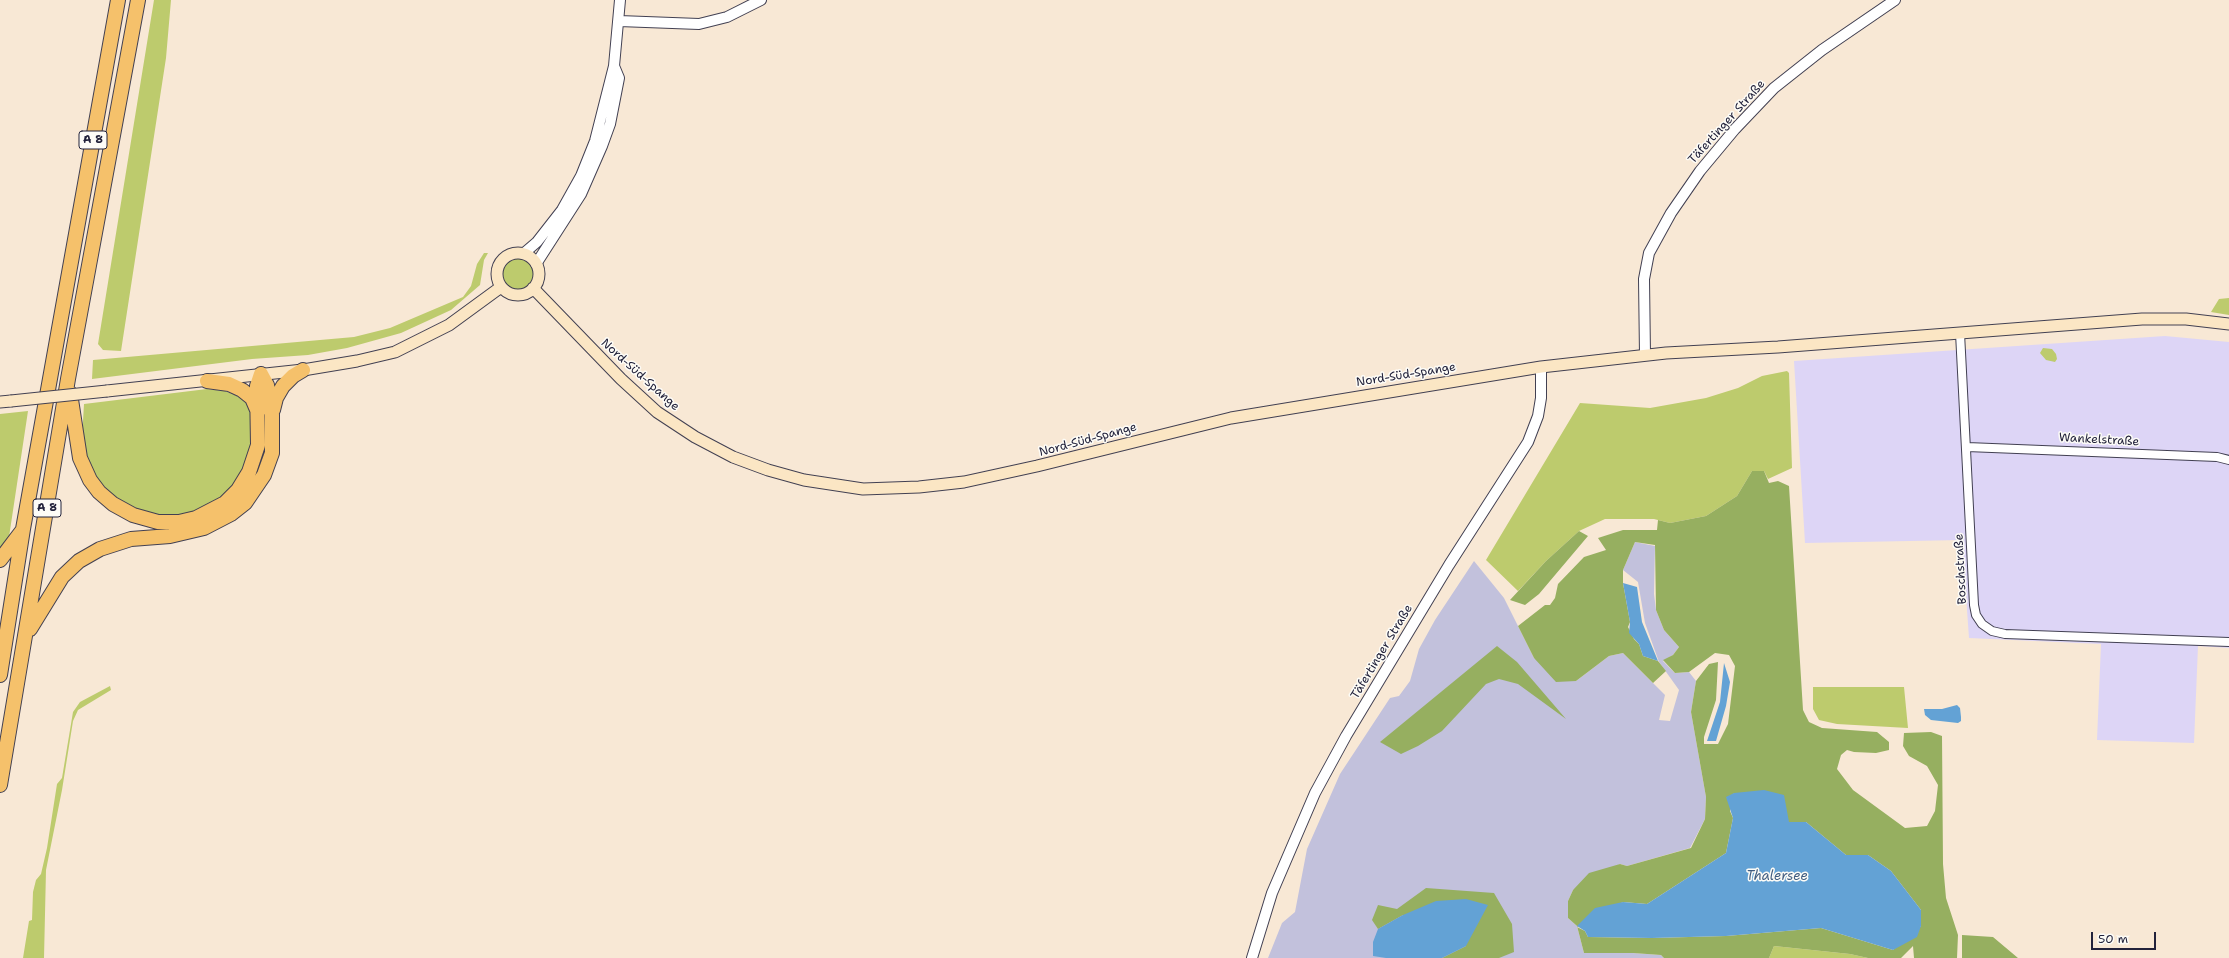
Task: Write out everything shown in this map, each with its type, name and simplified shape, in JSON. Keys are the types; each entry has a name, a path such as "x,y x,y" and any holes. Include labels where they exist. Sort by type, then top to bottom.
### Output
{"highway":[{"name":"A 8","path":"0,675 23,529 118,0"},
{"name":"A 8","path":"0,784 68,379 138,0"},
{"path":"68,379 78,449 90,480 99,492 119,509 150,520 172,522 188,520 203,515 225,503 244,481 254,464 266,414 283,386 293,376 304,370"},
{"path":"26,636 62,577 79,561 100,549 131,539 170,536 204,528 232,514 245,502 264,475 272,453 266,414 267,384 261,374"},
{"path":"207,381 229,384 242,390 252,398 266,414"},
{"path":"0,560 23,529"}],"main road":[{"path":"513,254 523,254 532,259 536,264 538,277 533,288 522,294 516,295 505,291 501,287 497,274 502,261 513,254"},
{"path":"5,402 304,370 358,361 394,352 449,325 501,287"},
{"name":"Nord-Süd-Spange","path":"533,288 621,379 667,419 695,437 754,466 804,480 844,487 870,489 919,487 964,482 1037,466 1231,418 1430,384 1541,367 1666,353 1712,351 2164,318 2208,320 2229,324"}],"street":[{"path":"536,264 571,211 584,178 614,66 620,0"},
{"path":"619,21 699,24 726,17 761,0"},
{"name":"Täfertinger Straße","path":"1645,355 1644,279 1650,253 1671,214 1700,171 1735,129 1774,88 1822,50 1895,0"},
{"path":"523,254 551,225 584,178"},
{"name":"Boschstraße","path":"1960,333 1974,605 1976,615 1982,624 1992,631 2004,634 2229,642"},
{"name":"Täfertinger Straße","path":"1252,958 1272,893 1315,793 1346,736 1449,565 1528,442 1538,416 1542,398 1541,367"},
{"name":"Wankelstraße","path":"1967,447 2217,457 2229,460"}],"shaded area":[{"path":"2165,336 2229,342 2229,648 2198,646 2194,743 2097,740 2101,644 1969,638 1962,540 1805,543 1794,361"},
{"path":"1635,542 1655,546 1654,594 1656,610 1664,630 1679,647 1673,655 1663,661 1675,673 1689,672 1696,681 1691,712 1706,797 1705,819 1690,848 1627,866 1620,864 1573,890 1568,901 1568,918 1577,926 1584,953 1633,953 1661,955 1664,958 1268,958 1282,923 1295,912 1307,849 1340,774 1390,698 1399,696 1410,681 1419,649 1435,620 1474,561 1504,598 1534,658 1576,681 1609,656 1623,653 1665,695 1659,720 1670,721 1679,690 1659,662 1645,623 1638,582 1623,570"}],"green space":[{"path":"154,0 171,0 166,58 121,351 103,350 98,344"},
{"path":"484,253 488,253 484,260 480,285 451,310 401,333 347,348 308,355 252,359 92,379 93,360 354,337 390,328 463,297 471,286 477,264"},
{"path":"518,257 530,262 535,274 530,286 518,291 506,286 501,274 506,262"},
{"path":"2229,298 2229,315 2211,312 2219,299"},
{"path":"2043,348 2052,349 2056,354 2057,359 2055,362 2046,360 2040,353"},
{"path":"1787,371 1789,373 1792,468 1768,479 1764,471 1752,471 1737,496 1706,516 1670,523 1654,519 1605,519 1579,531 1546,561 1518,591 1486,560 1580,403 1650,408 1706,398 1738,388 1762,376"},
{"path":"207,389 225,391 249,401 256,416 251,466 223,500 189,515 149,515 131,507 110,493 94,475 86,455 82,438 84,404"},
{"path":"28,411 9,537 0,551 0,414"},
{"path":"1752,471 1764,471 1769,483 1778,481 1789,486 1803,710 1809,722 1822,728 1877,732 1889,742 1889,750 1876,753 1854,752 1847,750 1841,755 1837,769 1853,790 1905,828 1927,826 1935,811 1938,785 1927,766 1909,756 1903,746 1904,733 1931,732 1942,736 1943,864 1946,898 1958,935 1957,958 1914,958 1913,946 1901,958 1868,958 1850,954 1774,946 1769,958 1664,958 1661,955 1633,953 1584,953 1577,927 1577,926 1568,918 1568,901 1573,890 1589,873 1620,864 1627,866 1691,848 1705,819 1706,797 1691,712 1696,681 1709,664 1718,662 1716,700 1704,737 1704,744 1718,744 1728,724 1735,666 1729,655 1715,653 1689,672 1675,673 1663,660 1673,655 1679,647 1664,630 1656,610 1655,545 1635,542 1623,570 1623,583 1630,622 1628,627 1634,639 1639,644 1643,656 1658,661 1666,671 1653,683 1623,653 1609,656 1576,681 1556,682 1534,658 1518,626 1545,605 1550,605 1555,598 1558,584 1584,557 1606,550 1598,538 1623,530 1657,530 1658,520 1670,523 1706,516 1737,496","holes":["1734,793 1742,793 1786,812 1788,822 1806,822 1846,855 1868,855 1891,871 1921,910 1921,926 1893,950 1821,928 1726,936 1652,938 1588,937 1585,931 1577,927 1623,902 1647,904 1726,853 1733,818 1730,811"]},
{"path":"1579,531 1588,536 1539,594 1525,605 1510,600 1546,561"},
{"path":"1497,646 1517,662 1566,719 1518,684 1499,679 1486,684 1442,731 1418,746 1401,754 1380,742"},
{"path":"110,686 111,690 78,710 73,721 62,790 46,870 44,958 23,958 29,921 32,920 33,892 36,880 41,874 47,848 57,784 62,778 73,712 80,702"},
{"path":"1813,687 1904,687 1908,728 1837,724 1819,720 1813,709"},
{"path":"1426,888 1494,893 1512,924 1514,952 1499,958 1442,958 1466,946 1403,915 1378,929 1372,920 1378,905 1397,909"},
{"path":"1962,935 1993,937 2018,958 1962,958"},
{"path":"1774,946 1850,954 1868,958 1769,958"}],"water":[{"path":"1623,583 1637,587 1642,622 1658,661 1643,656 1639,644 1629,633 1630,622"},
{"path":"1724,663 1730,682 1726,706 1716,741 1707,741 1720,702"},
{"path":"1957,705 1960,708 1961,717 1961,721 1958,723 1931,720 1925,715 1924,709 1942,709"},
{"name":"Thalersee","path":"1764,790 1784,795 1789,822 1806,822 1846,855 1868,855 1891,871 1921,910 1921,926 1917,937 1893,950 1821,928 1726,936 1652,938 1588,937 1585,931 1577,926 1595,908 1623,902 1647,904 1726,853 1733,818 1726,797 1734,793"},
{"path":"1466,899 1488,905 1466,946 1442,958 1386,958 1373,956 1373,942 1378,929 1403,915 1436,901"}]}
